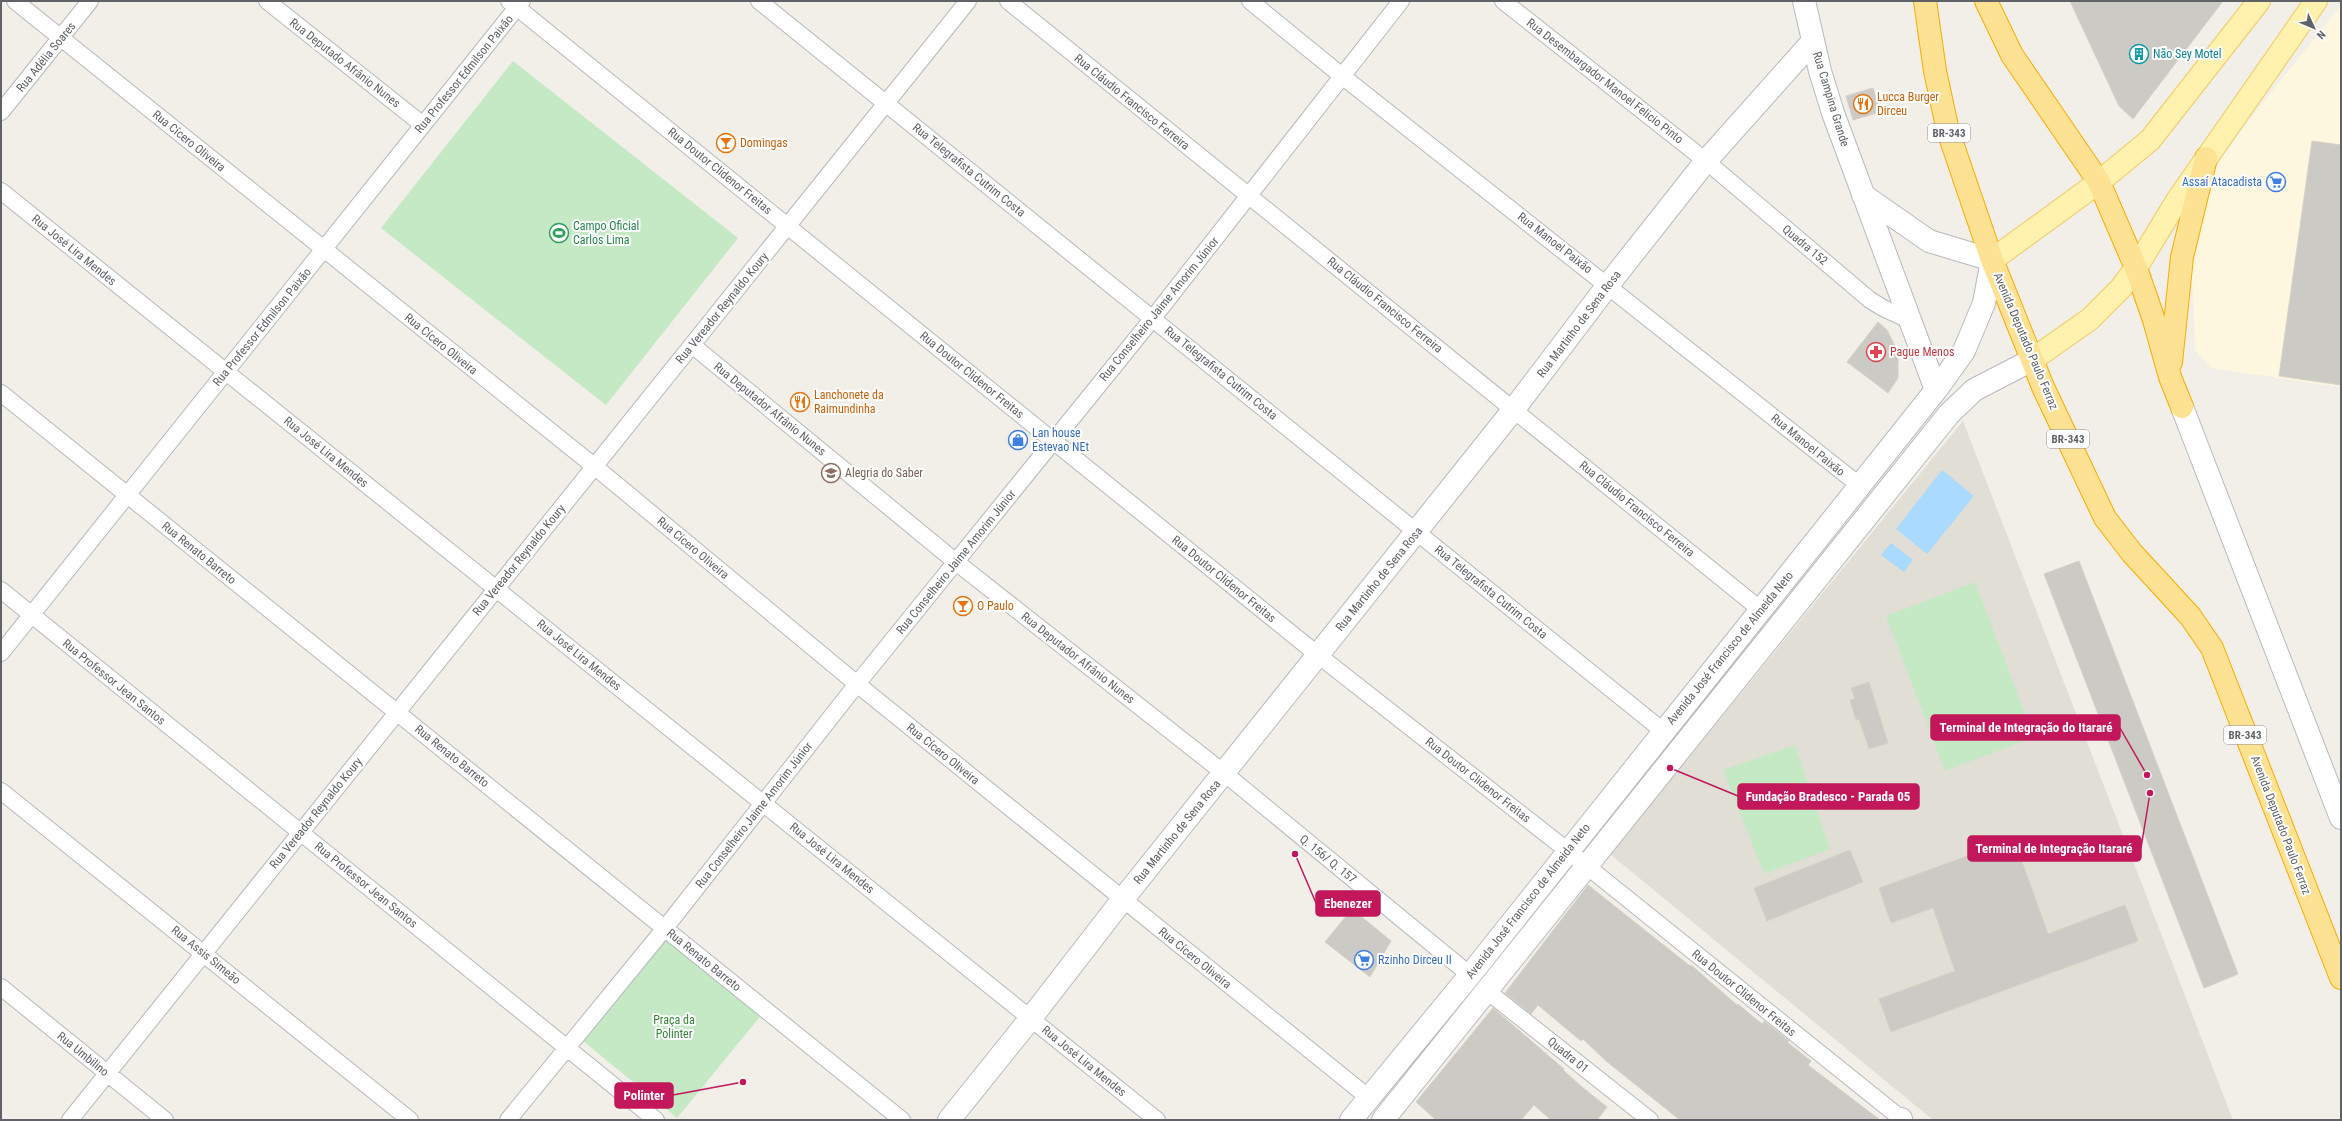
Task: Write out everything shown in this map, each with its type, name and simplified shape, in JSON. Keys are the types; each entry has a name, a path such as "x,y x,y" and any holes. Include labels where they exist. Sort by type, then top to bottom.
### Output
{"highway":[{"name":"Avenida Deputado Paulo Ferraz","path":"1925,1 1935,71 1948,131 1992,260 2032,360 2106,518 2132,553 2190,616 2212,648 2341,978"},
{"path":"1986,1 2012,55 2099,182 2136,268 2154,320 2170,377 2182,407"},
{"path":"2170,377 2182,258 2206,158"}],"main road":[{"name":"Rua Campina Grande","path":"1804,1 1833,113 1936,390"},
{"path":"1863,195 1893,218 1929,241 1992,260 2099,182 2150,140 2161,129 2260,1"},
{"name":"Avenida José Francisco de Almeida Neto","path":"1391,1117 1487,990 1586,865 1949,414 1974,390 2032,360 2090,319 2121,288 2136,268 2206,158 2316,1"},
{"name":"Rua Martinho de Sena Rosa","path":"949,1120 1031,1018 1122,899 1417,532 1706,161 1813,40"},
{"name":"Avenida José Francisco de Almeida Neto","path":"1351,1120 1470,975 1936,390 1964,351 1984,303 1992,260"},
{"path":"2182,407 2341,818"}],"street":[{"name":"Rua Cícero Oliveira","path":"15,1 594,466 856,684 1369,1098"},
{"name":"Rua Adélia Soares","path":"1,112 90,1"},
{"name":"Rua Deputado Afrânio Nunes","path":"267,1 423,125"},
{"name":"Rua Telegrafista Cutrim Costa","path":"759,1 1663,731"},
{"name":"Rua Vereador Reynaldo Koury","path":"70,1120 968,1"},
{"name":"Rua Cláudio Francisco Ferreira","path":"1008,1 1761,610"},
{"name":"Rua Manoel Paixão","path":"1250,1 1342,76 1859,485"},
{"name":"Rua Conselheiro Jaime Amorim Júnior","path":"508,1120 764,804 856,684 1153,318 1401,1"},
{"name":"Rua Desembargador Manoel Felicio Pinto","path":"1503,1 1706,161"},
{"name":"Rua Professor Edmilson Paixão","path":"1,653 423,125 516,3"},
{"name":"Rua Doutor Clidenor Freitas","path":"516,3 787,226 1053,441 1318,654 1586,865 1902,1120"},
{"name":"Quadra 152","path":"1706,161 1870,300 1909,320"},
{"name":"Rua José Lira Mendes","path":"1,191 1157,1120"},
{"name":"Rua Deputador Afrânio Nunes","path":"692,345 956,562 1224,773"},
{"name":"Rua Renato Barreto","path":"1,393 902,1120"},
{"name":"Rua Professor Jean Santos","path":"1,590 656,1120"},
{"name":"Q. 156/ Q. 157","path":"1224,773 1470,975"},
{"name":"Rua Assis Simeão","path":"1,791 410,1120"},
{"name":"Rua Umbilino","path":"1,987 165,1120"},
{"name":"Quadra 01","path":"1487,990 1650,1120"}],"shaded area":[{"name":"Assaí Atacadista","path":"2341,5 2341,387 2211,368 2195,350 2191,251 2202,201 2218,163 2250,119"},
{"path":"1963,421 2233,1120 1933,1120 1610,854"}],"green space":[{"name":"Campo Oficial Carlos Lima","path":"513,61 738,238 606,405 381,228"},
{"path":"1975,582 2034,737 1945,771 1886,616"},
{"path":"1795,745 1830,849 1764,874 1723,770"},
{"name":"Praça da Polinter","path":"669,936 763,1013 677,1118 583,1041"}],"water":[{"path":"1942,470 1974,496 1927,554 1896,529"},
{"path":"1891,543 1913,560 1904,572 1881,555"}],"building":[{"name":"Não Sey Motel","path":"2070,1 2223,1 2133,119 2119,106"},
{"name":"Lucca Burger Dirceu","path":"1873,88 1880,112 1853,120 1846,96"},
{"path":"2312,141 2341,145 2341,385 2279,376"},
{"name":"Pague Menos","path":"1878,322 1887,330 1894,344 1898,359 1898,378 1888,393 1847,362"},
{"path":"2079,561 2238,974 2204,988 2044,574"},
{"path":"1869,682 1888,743 1869,749 1859,719 1856,720 1850,700 1855,699 1851,688"},
{"path":"2014,839 2048,934 2125,905 2138,941 1891,1032 1879,999 1955,971 1933,908 1891,923 1879,888"},
{"path":"1850,850 1863,882 1767,921 1754,888"},
{"path":"1588,885 1690,966 1691,965 1737,1005 1738,1004 1762,1024 1764,1021 1789,1041 1787,1042 1811,1061 1808,1065 1880,1120 1680,1120 1606,1061 1583,1039 1581,1041 1538,1005 1531,1014 1505,993"},
{"name":"Rzinho Dirceu II","path":"1352,909 1391,941 1370,977 1325,942"},
{"path":"1493,1008 1564,1069 1563,1070 1582,1087 1607,1107 1597,1120 1551,1120 1534,1105 1521,1120 1436,1120 1416,1102"}],"place":[{"name":"Não Sey Motel","path":"2139,54"},
{"name":"Lucca Burger Dirceu","path":"1863,104"},
{"name":"Domingas","path":"726,143"},
{"name":"Assaí Atacadista","path":"2276,182"},
{"name":"Campo Oficial Carlos Lima","path":"559,233"},
{"name":"Pague Menos","path":"1876,352"},
{"name":"Lanchonete da Raimundinha","path":"800,402"},
{"name":"Lan house Estevao NEt","path":"1018,440"},
{"name":"Alegria do Saber","path":"831,473"},
{"name":"O Paulo","path":"963,606"},
{"name":"Fundação Bradesco - Parada 05","path":"1670,768"},
{"name":"Terminal de Integração do Itararé","path":"2147,775"},
{"name":"Terminal de Integração Itararé","path":"2150,793"},
{"name":"Ebenezer","path":"1295,854"},
{"name":"Rzinho Dirceu II","path":"1364,960"},
{"name":"Polinter","path":"743,1082"}]}
